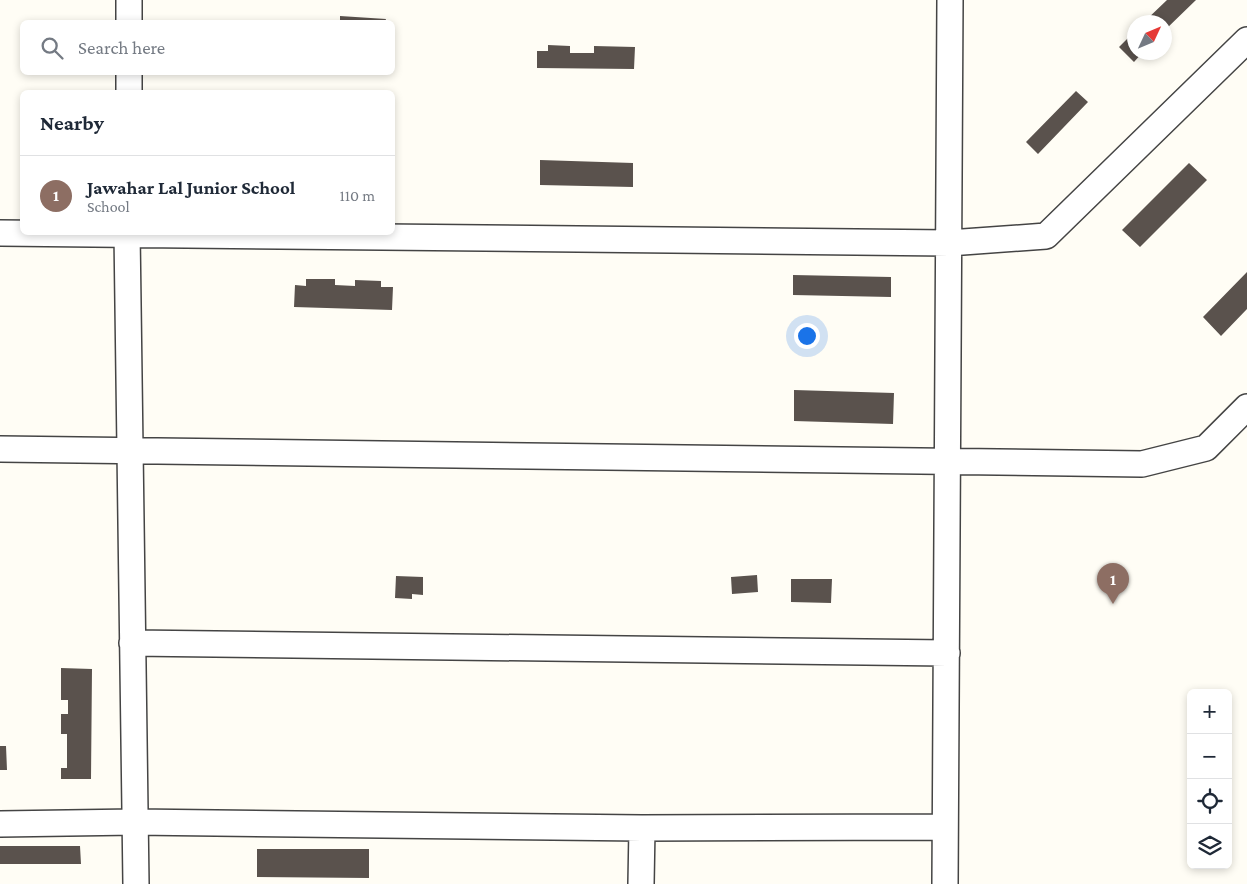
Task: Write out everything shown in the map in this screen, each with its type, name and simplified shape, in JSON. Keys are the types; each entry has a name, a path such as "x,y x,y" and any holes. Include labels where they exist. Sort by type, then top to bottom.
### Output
{"street":[{"path":"129,0 129,20"},
{"path":"945,884 949,463 950,0"},
{"path":"291,235 949,243 1046,236 1247,40"},
{"path":"128,90 129,75"},
{"path":"0,233 20,233"},
{"path":"127,235 136,884"},
{"path":"0,449 949,463 1142,464 1206,448 1247,408"},
{"path":"132,643 947,653"},
{"path":"0,824 135,822 642,828 946,827"},
{"path":"641,884 642,828"}],"building":[{"path":"1167,0 1196,0 1172,23 1172,15 1151,15"},
{"path":"340,16 386,19 386,20 340,20"},
{"path":"1127,39 1127,55 1119,47"},
{"path":"548,45 570,46 570,53 594,53 594,46 635,47 634,69 537,68 537,51 548,51"},
{"path":"1076,91 1088,102 1038,154 1026,142"},
{"path":"540,160 633,163 633,187 540,185"},
{"path":"1189,163 1207,180 1140,247 1122,230"},
{"path":"1247,272 1247,309 1221,336 1203,317"},
{"path":"793,275 891,277 891,297 793,295"},
{"path":"306,279 335,279 335,285 355,286 355,280 381,281 381,287 393,287 392,310 294,307 295,285 306,286"},
{"path":"794,390 894,393 893,424 794,421"},
{"path":"757,575 758,592 732,594 731,577"},
{"path":"396,576 423,577 423,595 412,594 412,599 395,598"},
{"path":"791,579 832,579 831,603 791,602"},
{"path":"61,668 92,669 91,779 61,779 61,768 67,768 67,734 61,734 61,714 68,714 68,700 61,700"},
{"path":"0,746 6,746 7,770 0,770"},
{"path":"0,846 80,846 81,864 0,864"},
{"path":"257,849 369,849 369,878 257,877"}],"place":[{"name":"Jawahar Lal Junior School","path":"1113,604"}]}
